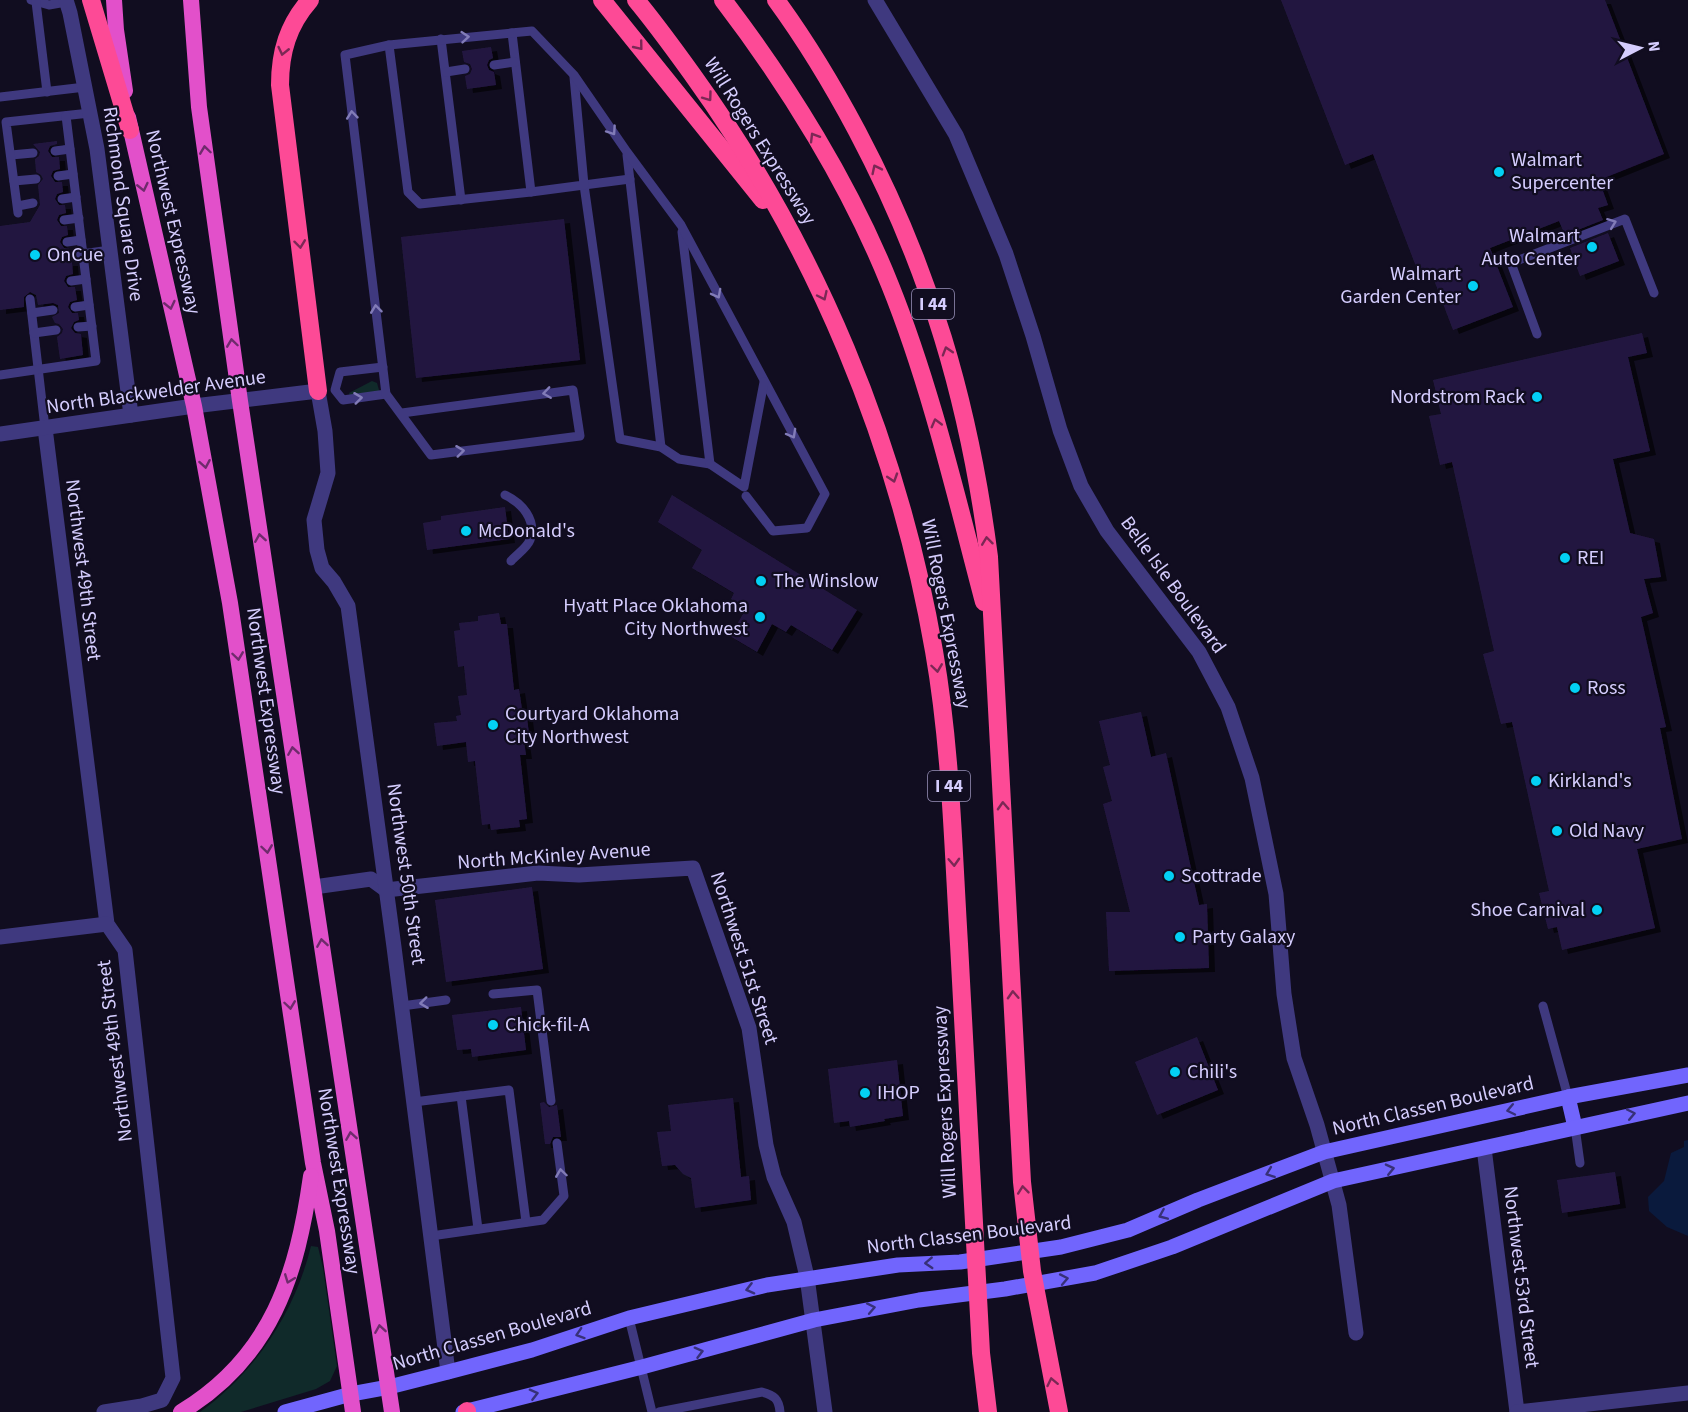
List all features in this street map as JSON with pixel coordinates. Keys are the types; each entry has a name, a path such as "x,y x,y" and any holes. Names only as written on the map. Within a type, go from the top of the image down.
{"highway":[{"path":"91,0 130,130"},
{"name":"Northwest Expressway","path":"114,0 130,130 194,406 230,603 313,1163 327,1231 353,1412"},
{"name":"Northwest Expressway","path":"191,0 199,107 240,401 392,1412"},
{"path":"310,0 287,35 280,65 280,85 327,390"},
{"path":"602,0 798,243"},
{"name":"Will Rogers Expressway","path":"636,0 719,112 798,243 839,330 879,434 911,543 934,651 942,707 951,810 981,1353 988,1412"},
{"path":"723,0 782,83 830,163 889,283 928,390 994,642"},
{"name":"Will Rogers Expressway","path":"776,0 813,55 877,169 907,236 929,292 961,400 974,460 989,557 1022,1182 1032,1271 1059,1412"},
{"path":"181,1412 222,1382 262,1334 279,1305 293,1268 304,1222 313,1163"}],"main road":[{"name":"North Classen Boulevard","path":"285,1412 532,1350 629,1318 767,1284 898,1265 960,1262 1061,1247 1128,1230 1198,1200 1324,1152 1568,1097 1688,1076"},
{"path":"1568,1097 1575,1127"},
{"path":"466,1412 814,1320 919,1300 1005,1289 1095,1273 1153,1254 1333,1181 1688,1103"}],"street":[{"name":"Belle Isle Boulevard","path":"875,0 945,114 1006,254 1060,430 1081,486 1107,531 1199,652 1228,707 1252,778 1276,894 1284,994 1294,1058 1339,1205 1356,1333"},
{"name":"Richmond Square Drive","path":"66,1 97,149 131,415"},
{"name":"North Blackwelder Avenue","path":"0,434 194,406 327,390"},
{"name":"Northwest 50th Street","path":"327,390 325,431 328,473 315,520 317,550 322,568 334,582 348,606 448,1372"},
{"name":"Northwest 49th Street","path":"45,428 107,924 125,950 173,1378 162,1400 142,1406 104,1412"},
{"name":"North McKinley Avenue","path":"314,887 371,879 386,890 538,873 579,875 693,868"},
{"name":"Northwest 51st Street","path":"693,868 749,1028 766,1145 774,1177 794,1222 807,1277 825,1412"},
{"path":"0,937 107,924"},
{"name":"Northwest 53rd Street","path":"1484,1148 1517,1412"},
{"path":"1517,1412 1688,1393"}],"lane":[{"path":"47,92 33,1 50,5 66,1"},
{"path":"591,434 431,455 386,394 345,55 389,45 532,31 574,75 681,225 825,494 807,528 773,531 746,496"},
{"path":"512,33 531,192"},
{"path":"441,39 461,200"},
{"path":"389,45 408,192 420,204 630,179"},
{"path":"494,65 515,62"},
{"path":"446,72 465,69"},
{"path":"574,75 584,185 620,439 661,447 679,459 710,464 744,487 764,382"},
{"path":"0,98 85,87"},
{"path":"33,203 18,210 6,122 90,113"},
{"path":"0,375 96,361 66,116"},
{"path":"55,150 70,149"},
{"path":"627,152 661,447"},
{"path":"11,155 33,153"},
{"path":"58,176 73,174"},
{"path":"14,181 36,179"},
{"path":"62,199 76,197"},
{"path":"64,220 79,218"},
{"path":"1537,334 1511,263 1625,219 1654,293"},
{"path":"681,225 710,464"},
{"path":"67,242 81,240"},
{"path":"68,256 110,250"},
{"path":"71,281 86,279"},
{"path":"30,299 45,428"},
{"path":"75,307 89,305"},
{"path":"32,313 53,310"},
{"path":"78,327 92,326"},
{"path":"34,333 56,330"},
{"path":"383,367 340,372 327,390 343,400 386,394"},
{"path":"402,413 573,390 580,436"},
{"path":"505,495 516,501 529,517 532,527 529,542 511,561"},
{"path":"493,994 537,990 551,1101"},
{"path":"402,1006 446,1000"},
{"path":"1543,1006 1568,1097"},
{"path":"414,1102 509,1090 526,1222"},
{"path":"460,1096 478,1229"},
{"path":"1575,1127 1581,1163"},
{"path":"431,1236 543,1220 564,1196 557,1143"},
{"path":"629,1318 652,1412"},
{"path":"659,1412 762,1392 772,1395 779,1402 780,1412"}],"green space":[{"path":"372,381 377,383 381,397 350,396 349,393"},
{"path":"311,1246 318,1247 323,1268 337,1366 330,1381 316,1389 241,1412 200,1412 238,1379 270,1339 295,1294"}],"water":[{"path":"1688,1140 1688,1236 1667,1227 1649,1211 1648,1197 1664,1181 1671,1153 1684,1147 1684,1141"}],"building":[{"name":"Walmart Supercenter","path":"1281,0 1605,0 1664,154 1599,180 1608,205 1598,208 1603,220 1565,235 1559,221 1490,248 1513,307 1453,330 1431,272 1420,277 1373,154 1345,165"},
{"path":"491,47 493,58 487,65 489,70 494,72 496,85 467,89 465,76 470,74 472,69 470,64 464,62 462,51"},
{"name":"OnCue","path":"57,141 57,144 50,146 48,151 52,157 59,157 60,169 53,171 51,176 55,182 62,182 63,192 57,194 55,199 59,205 65,205 66,213 59,215 57,220 61,226 67,226 68,235 62,237 60,242 64,248 70,249 63,251 61,256 65,262 72,262 73,274 66,276 64,281 68,287 75,287 77,300 70,302 68,307 72,313 78,313 79,320 74,322 71,328 75,333 81,334 83,355 60,359 57,337 63,329 55,323 52,317 59,313 58,305 53,303 38,305 36,295 30,292 24,297 24,307 0,310 0,226 30,222 40,205 38,185 43,179 36,172 35,159 40,152 33,144"},
{"path":"564,219 580,360 416,378 401,237"},
{"path":"1608,233 1619,261 1580,276 1570,248"},
{"path":"1642,333 1647,353 1628,357 1650,451 1613,459 1630,533 1654,539 1661,577 1644,579 1653,613 1641,617 1666,727 1660,728 1682,839 1637,849 1655,928 1562,950 1557,927 1548,929 1539,893 1549,891 1512,722 1501,724 1483,654 1494,651 1452,462 1440,465 1429,416 1441,414 1433,380"},
{"name":"The Winslow","path":"672,495 857,610 832,650 791,625 786,632 772,624 757,652 730,636 746,609 731,599 734,593 692,568 702,550 658,522"},
{"name":"McDonald's","path":"505,507 509,539 427,550 423,523 441,520 441,516"},
{"name":"Courtyard Oklahoma City Northwest","path":"499,613 501,624 507,624 514,690 519,689 522,709 526,709 529,734 523,734 526,755 520,755 527,819 519,820 520,827 491,830 490,824 482,825 475,761 468,762 466,742 437,746 434,723 457,721 456,716 461,715 458,696 467,695 464,666 458,667 454,631 460,630 459,623 478,621 478,616"},
{"path":"1141,712 1151,757 1166,753 1199,905 1207,904 1209,968 1109,971 1106,912 1130,912 1103,804 1112,801 1103,767 1110,765 1099,721"},
{"path":"532,887 543,969 446,982 435,900"},
{"path":"521,1007 526,1050 472,1057 471,1049 457,1050 452,1015"},
{"name":"Chili's","path":"1197,1037 1218,1090 1157,1115 1135,1062"},
{"name":"IHOP","path":"897,1060 903,1116 850,1127 849,1121 834,1123 828,1069"},
{"path":"733,1098 741,1177 749,1176 751,1200 695,1208 691,1178 683,1174 675,1165 662,1166 657,1132 671,1131 668,1105"},
{"path":"544,1102 549,1107 557,1105 561,1137 553,1137 550,1144 545,1144 540,1103"},
{"path":"1615,1172 1620,1204 1562,1213 1557,1180"}],"place":[{"name":"Walmart Supercenter","path":"1499,172"},
{"name":"Walmart Auto Center","path":"1592,247"},
{"name":"OnCue","path":"35,255"},
{"name":"Walmart Garden Center","path":"1473,286"},
{"name":"Nordstrom Rack","path":"1537,397"},
{"name":"McDonald's","path":"466,531"},
{"name":"REI","path":"1565,558"},
{"name":"The Winslow","path":"761,581"},
{"name":"Hyatt Place Oklahoma City Northwest","path":"760,617"},
{"name":"Ross","path":"1575,688"},
{"name":"Courtyard Oklahoma City Northwest","path":"493,725"},
{"name":"Kirkland's","path":"1536,781"},
{"name":"Old Navy","path":"1557,831"},
{"name":"Scottrade","path":"1169,876"},
{"name":"Shoe Carnival","path":"1597,910"},
{"name":"Party Galaxy","path":"1180,937"},
{"name":"Chick-fil-A","path":"493,1025"},
{"name":"Chili's","path":"1175,1072"},
{"name":"IHOP","path":"865,1093"}]}
